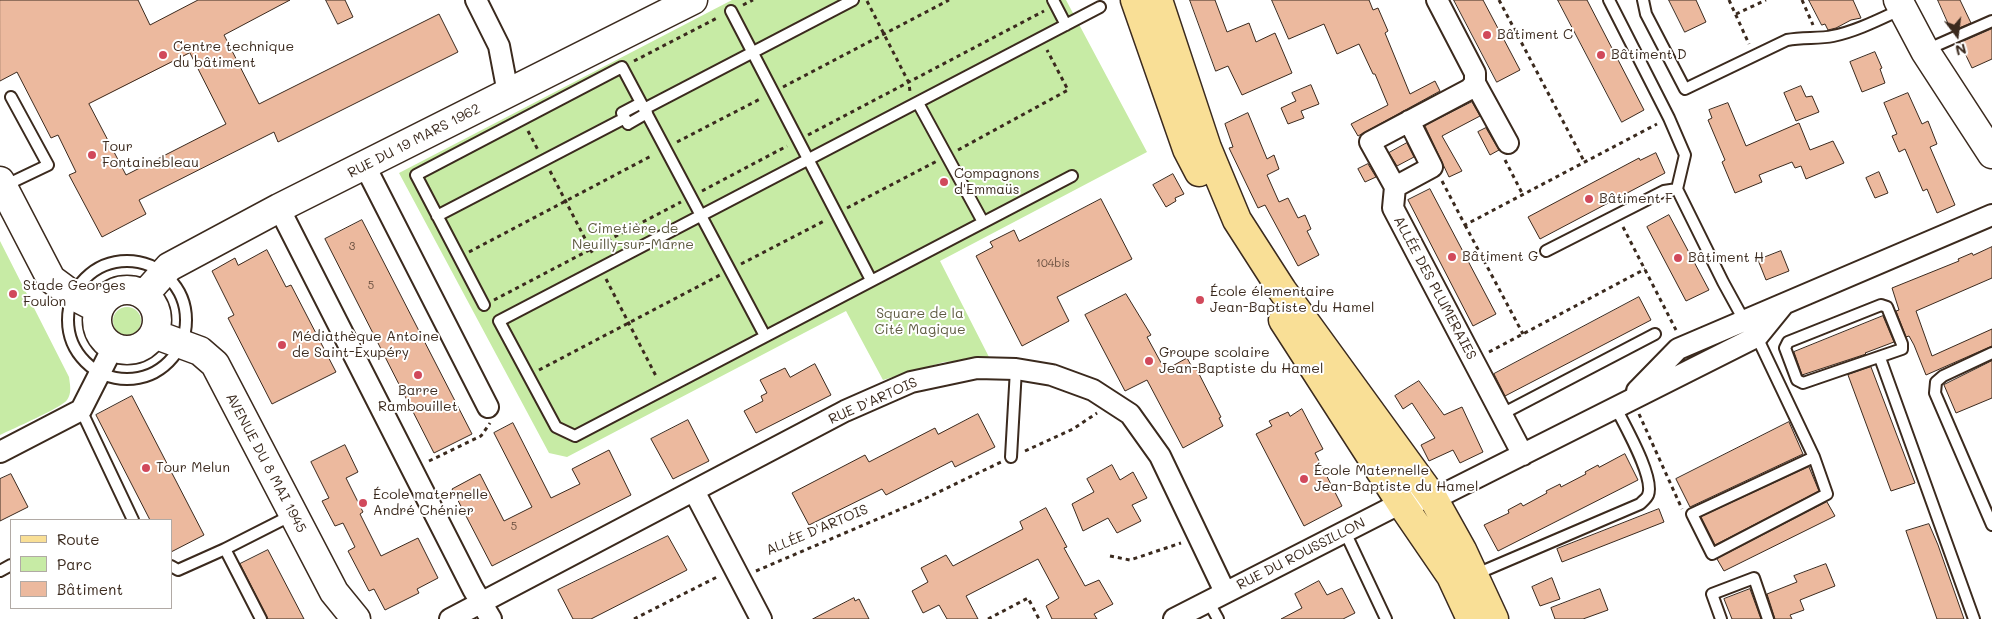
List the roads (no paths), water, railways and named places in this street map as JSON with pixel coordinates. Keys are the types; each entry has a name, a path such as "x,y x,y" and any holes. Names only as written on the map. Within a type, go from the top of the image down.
{"main road":[{"path":"1135,0 1187,149 1239,251 1450,576 1471,619"},
{"path":"1158,0 1207,148 1237,220 1282,290 1433,498 1474,575 1494,619"}],"street":[{"path":"476,0 499,46 508,93"},
{"name":"RUE DU 19 MARS 1962","path":"144,295 169,267 279,208 693,0"},
{"path":"1437,0 1475,73 1475,83 1508,143"},
{"path":"1900,4 1925,51 1992,154"},
{"name":"ALLÉE DES PLUMERAIES","path":"1475,83 1470,88 1370,142 1395,187 1393,208 1523,454"},
{"path":"1395,187 1432,168 1409,121"},
{"path":"365,166 488,408"},
{"path":"1,184 52,279 74,296 99,309"},
{"path":"279,208 486,611"},
{"path":"1624,405 1678,349 1992,215"},
{"path":"127,290 144,295 155,308 157,326 154,334 148,342 131,350 113,347 106,342 97,326 99,309 103,301 118,291 127,290"},
{"path":"1758,336 1784,304"},
{"name":"AVENUE DU 8 MAI 1945","path":"154,334 200,351 214,364 334,592 356,619"},
{"name":"RUE DU ROUSSILLON","path":"1174,619 1401,503 1433,498 1624,405 1758,336"},
{"path":"0,452 81,410 113,347"},
{"name":"RUE D'ARTOIS","path":"450,619 486,611 694,491 845,411 911,382 977,368 1016,369 1052,375 1093,390 1130,414 1160,456 1199,538 1217,596"},
{"path":"694,491 761,619"}],"lane":[{"path":"437,216 625,118 622,113 644,108 853,0"},
{"path":"1609,0 1669,118 1685,155 1677,189 1744,321 1758,336 1814,456 1827,494 1712,554 1692,514 1814,456"},
{"path":"1643,0 1646,14 1685,89 1787,40 1802,37 1832,36 1864,26 1900,4"},
{"path":"1054,3 1066,25"},
{"path":"1072,176 575,436 556,427 499,321 1100,7"},
{"path":"731,11 871,280"},
{"path":"1925,51 1992,21"},
{"path":"484,305 416,175 622,68 765,336"},
{"path":"1,184 48,165 11,97"},
{"path":"918,103 983,222"},
{"path":"1546,251 1664,191 1677,189"},
{"path":"122,261 151,266 163,273 175,284 184,306 186,329 182,344 169,362 151,375 137,379 122,379 101,373 84,361 75,349 70,335 68,320 70,306 83,280 94,271 108,264 122,261"},
{"path":"1881,306 1887,307 1902,344 1902,349 1880,358 1804,383 1797,380 1785,348 1788,342 1881,306"},
{"path":"1502,414 1655,334"},
{"path":"1992,353 1943,376 1936,382 1934,393 1992,525"},
{"path":"1880,358 1974,619"},
{"path":"1011,457 1016,369"},
{"path":"1474,575 1640,504 1648,496 1647,472 1624,405"},
{"path":"81,410 133,519"},
{"path":"172,567 178,570 225,549 292,515"},
{"path":"1345,532 1386,619"},
{"path":"225,549 260,619"},
{"path":"1721,619 1712,594 1754,578 1768,619"},
{"path":"1217,596 1218,619"}],"place":[{"name":"Bâtiment C","path":"1487,35"},
{"name":"Centre technique du bâtiment","path":"163,55"},
{"name":"Bâtiment D","path":"1601,55"},
{"name":"Tour Fontainebleau","path":"92,155"},
{"name":"Compagnons d'Emmaüs","path":"944,182"},
{"name":"Bâtiment F","path":"1589,199"},
{"name":"Bâtiment G","path":"1452,257"},
{"name":"Bâtiment H","path":"1678,258"},
{"name":"Stade Georges Foulon","path":"13,294"},
{"name":"École élementaire Jean-Baptiste du Hamel","path":"1200,300"},
{"name":"Médiathèque Antoine de Saint-Exupéry","path":"282,345"},
{"name":"Groupe scolaire Jean-Baptiste du Hamel","path":"1149,361"},
{"name":"Barre Rambouillet","path":"418,375"},
{"name":"Tour Melun","path":"146,468"},
{"name":"École Maternelle Jean-Baptiste du Hamel","path":"1304,479"},
{"name":"École maternelle André Chénier","path":"363,503"}],"park label":[{"name":"Cimetière de Neuilly-sur-Marne","path":"633,237"},
{"name":"Square de la Cité Magique","path":"920,322"}]}
